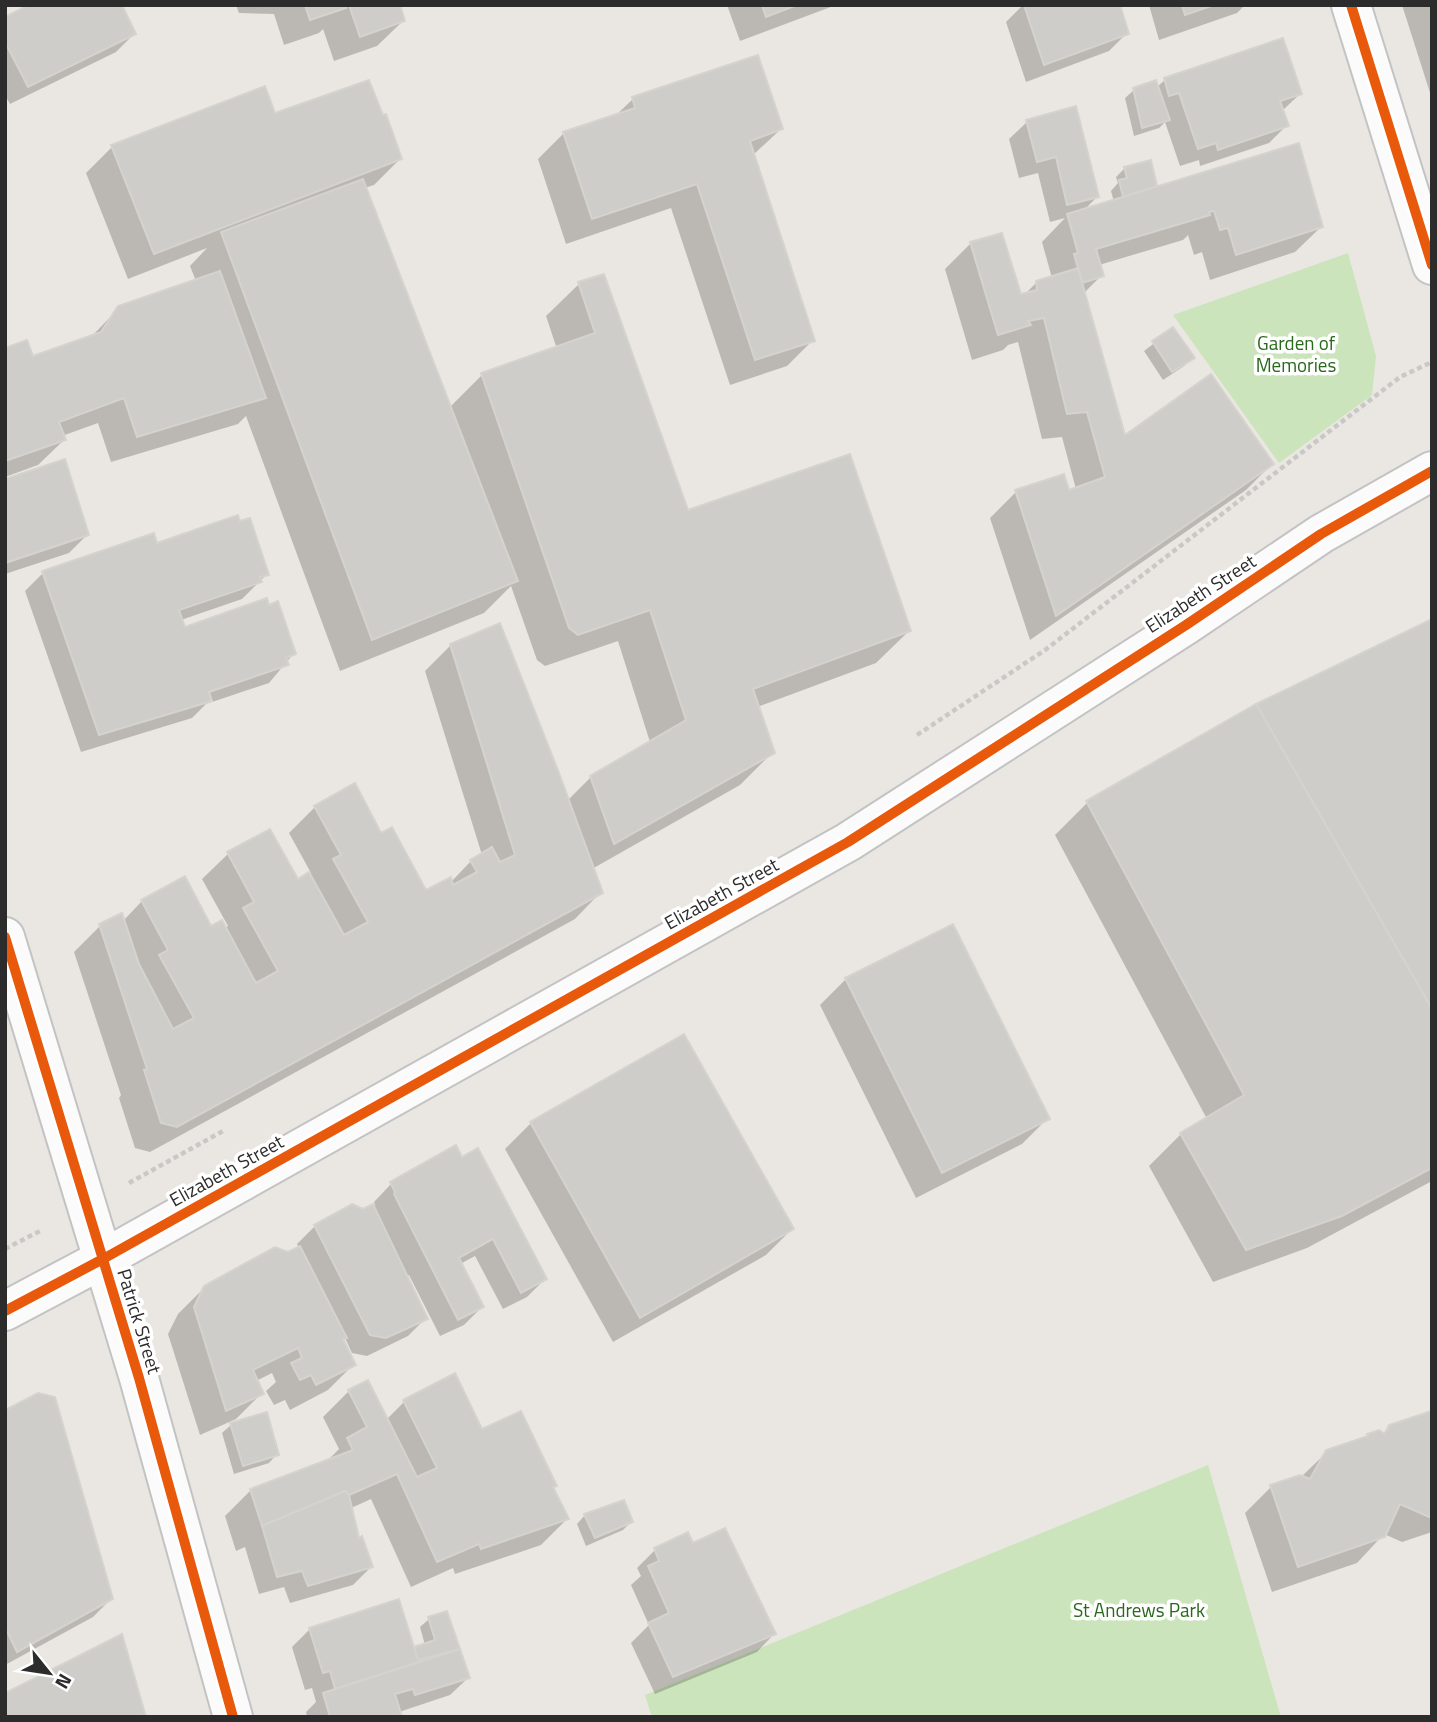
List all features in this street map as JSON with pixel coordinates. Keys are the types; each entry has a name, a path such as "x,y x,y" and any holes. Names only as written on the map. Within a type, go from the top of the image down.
{"street":[{"path":"1351,5 1432,265"},
{"name":"Elizabeth Street","path":"5,1311 103,1259 848,842 1186,625 1321,534 1432,471"},
{"name":"Patrick Street","path":"5,937 139,1378 233,1717"}],"path":[{"path":"908,741 1045,650 1400,377 1432,362"},
{"path":"87,1206 233,1126"}],"green space":[{"name":"Garden of Memories","path":"1348,253 1376,356 1372,395 1279,463 1173,315"},
{"name":"St Andrews Park","path":"1208,1465 1281,1717 652,1717 645,1695"}],"building":[{"path":"28,5 122,5 136,34 28,87 5,42 5,17"},
{"path":"305,5 346,5 346,8 310,20"},
{"path":"349,5 400,5 405,21 360,37"},
{"path":"762,5 797,5 766,17"},
{"path":"1024,5 1120,5 1129,34 1044,65"},
{"path":"1182,5 1214,5 1185,15"},
{"path":"1283,38 1302,94 1280,101 1289,126 1218,150 1216,143 1198,149 1179,93 1169,96 1164,78"},
{"path":"758,55 783,129 750,141 815,341 755,360 697,184 592,219 563,132 635,108 632,97"},
{"path":"369,80 383,115 386,114 402,159 154,254 111,145 265,86 275,113"},
{"path":"1156,80 1170,120 1142,128 1133,88"},
{"path":"1076,106 1099,197 1067,205 1056,157 1037,162 1026,120"},
{"path":"1299,143 1323,227 1236,255 1228,228 1220,230 1214,211 1209,212 1210,215 1096,249 1104,276 1082,283 1074,254 1078,253 1067,214"},
{"path":"1151,160 1157,186 1123,197 1119,180 1127,178 1124,167"},
{"path":"363,179 518,581 372,640 221,232"},
{"path":"1002,233 1021,294 1037,290 1036,281 1078,268 1125,435 1211,374 1274,464 1056,616 1015,490 1064,474 1069,490 1105,477 1087,412 1067,414 1044,318 1028,321 1031,325 998,335 970,242"},
{"path":"220,271 266,398 137,437 124,398 59,422 66,440 5,461 5,348 27,340 33,356 101,332 118,306"},
{"path":"604,274 688,510 850,454 911,631 753,689 775,753 614,844 590,776 686,720 650,610 578,635 569,628 481,373 595,333 578,282"},
{"path":"1173,327 1195,358 1172,372 1152,341"},
{"path":"65,459 89,535 5,563 5,479"},
{"path":"238,515 240,521 250,518 269,575 260,577 262,582 179,610 185,627 267,598 269,605 278,601 296,654 286,658 289,665 209,692 212,701 99,735 42,571 154,533 157,543"},
{"path":"1432,619 1432,1009 1256,704"},
{"path":"500,623 603,893 177,1127 161,1123 144,1070 147,1069 99,924 122,913 139,964 173,1029 194,1018 159,955 168,950 141,900 185,876 211,926 222,920 256,983 278,971 243,908 254,902 227,852 270,829 298,879 309,872 344,935 368,922 333,859 341,855 314,806 355,783 381,833 392,827 426,890 451,877 453,885 477,872 470,860 492,847 500,862 515,855 450,644"},
{"path":"1256,704 1432,1009 1432,1168 1342,1216 1246,1250 1180,1133 1244,1095 1086,801"},
{"path":"953,924 1050,1119 942,1173 845,978"},
{"path":"684,1034 794,1229 640,1318 530,1122"},
{"path":"456,1145 462,1157 478,1148 547,1279 521,1293 493,1239 459,1258 484,1307 458,1320 390,1182"},
{"path":"352,1204 363,1209 373,1204 428,1319 386,1338 370,1335 314,1225"},
{"path":"300,1246 347,1338 343,1339 356,1365 316,1385 311,1375 300,1380 291,1363 302,1358 298,1348 253,1370 264,1394 226,1411 194,1307 204,1286 275,1247 288,1252"},
{"path":"455,1373 482,1429 521,1411 557,1486 553,1487 569,1519 481,1549 479,1544 437,1562 397,1474 347,1496 345,1491 262,1526 250,1489 353,1450 347,1438 367,1427 348,1390 368,1380 417,1477 437,1468 403,1400"},
{"path":"38,1393 55,1397 113,1599 17,1652 5,1627 5,1410"},
{"path":"1432,1411 1432,1516 1400,1504 1385,1537 1298,1567 1270,1485 1300,1475 1310,1479 1326,1450 1379,1430 1385,1434 1389,1425"},
{"path":"267,1412 279,1455 243,1466 230,1423"},
{"path":"345,1491 349,1495 359,1538 362,1536 373,1567 308,1586 302,1571 277,1577 262,1526"},
{"path":"624,1500 633,1522 595,1538 584,1514"},
{"path":"725,1528 776,1634 673,1677 648,1623 669,1613 648,1566 659,1561 654,1548 688,1532 693,1543"},
{"path":"399,1599 418,1660 422,1661 335,1689 330,1671 323,1673 309,1628"},
{"path":"447,1611 460,1649 418,1660 414,1647 435,1640 428,1617"},
{"path":"122,1634 146,1717 5,1717 5,1693"},
{"path":"460,1649 470,1678 415,1695 413,1689 395,1694 402,1717 330,1717 323,1693"}],"cycle path":[{"path":"1351,5 1432,265"},
{"path":"5,1311 103,1259 848,842 1186,625 1321,534 1432,471"},
{"path":"5,937 139,1378 233,1717"}]}
